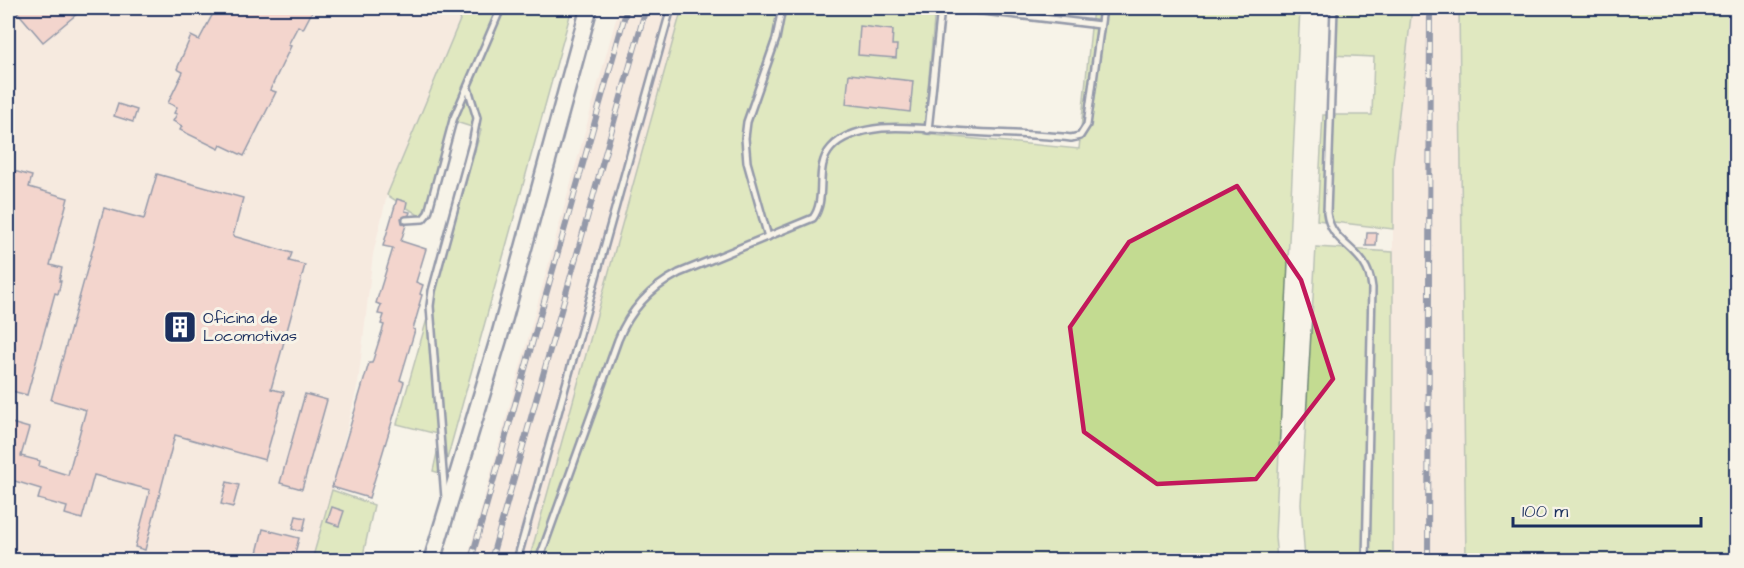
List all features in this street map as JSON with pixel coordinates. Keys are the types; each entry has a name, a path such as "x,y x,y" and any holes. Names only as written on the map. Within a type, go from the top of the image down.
{"street":[{"path":"432,561 500,334 590,8"}],"lane":[{"path":"406,220 423,219 428,213 453,120 501,8"},
{"path":"517,561 671,8"},
{"path":"768,237 747,162 745,138 750,115 776,39 782,8"},
{"path":"928,130 941,8"},
{"path":"958,8 1100,25"},
{"path":"539,561 618,340 631,314 644,298 666,280 813,218 817,210 822,164 829,151 840,140 880,128 1071,138 1080,136 1087,125 1103,8"},
{"path":"1334,8 1328,218 1335,233 1364,262 1370,275 1372,288 1366,561"},
{"path":"446,511 430,306 477,118 468,88"}],"highlighted area":[{"path":"1237,186 1301,280 1333,379 1256,479 1157,484 1084,432 1070,327 1129,242"}],"shaded area":[{"path":"8,8 465,8 387,195 373,254 358,383 312,560 8,560"},
{"path":"619,8 682,8 529,560 467,560"},
{"path":"1412,8 1459,8 1466,560 1393,560 1393,162"}],"green space":[{"path":"465,8 572,8 443,474 433,471 441,435 397,424 481,130 456,122 423,218 387,195"},
{"path":"682,8 935,8 924,134 1079,149 1093,8 1300,8 1275,537 1277,560 529,560"},
{"path":"1331,8 1412,8 1393,162 1393,229 1317,220 1323,115 1372,115 1374,57 1329,55"},
{"path":"1459,8 1736,8 1736,560 1466,560"},
{"path":"1316,247 1393,252 1393,560 1305,560 1301,504"},
{"path":"332,490 374,505 362,560 312,560"}],"building":[{"path":"14,8 84,8 43,42"},
{"path":"216,8 314,8 303,29 298,26 288,45 291,46 270,90 276,92 244,156 221,145 219,149 180,130 182,126 173,121 177,114 174,113 177,107 168,103 183,72 177,69 191,36 199,40"},
{"path":"860,26 893,30 892,45 897,45 896,58 858,55"},
{"path":"849,74 913,81 910,112 846,104"},
{"path":"118,104 137,110 133,122 114,116"},
{"path":"10,170 32,176 29,187 68,198 50,265 62,268 59,281 61,281 58,294 55,293 27,395 8,390 8,177"},
{"name":"Oficina de Locomotivas","path":"157,174 243,198 233,236 292,253 289,261 305,265 271,389 284,392 265,460 175,435 145,550 135,547 150,490 94,475 82,519 65,514 67,507 38,499 41,489 8,479 8,422 29,428 21,456 40,461 39,466 68,475 86,410 51,400 104,208 144,219"},
{"path":"397,199 407,202 405,211 410,212 409,215 401,218 402,223 406,225 401,241 426,249 416,282 423,285 413,329 415,330 400,380 404,382 369,498 332,487 369,363 372,363 384,325 381,324 384,315 378,314 381,305 376,303 393,248 383,246"},
{"path":"1367,233 1377,233 1376,246 1366,246"},
{"path":"305,394 327,400 302,489 280,483"},
{"path":"227,482 239,485 233,507 221,504"},
{"path":"332,507 344,511 339,526 327,522"},
{"path":"296,516 306,518 303,531 293,528"},
{"path":"263,529 299,538 293,561 255,561"}],"railway":[{"path":"471,560 627,8"},
{"path":"491,560 646,8"},
{"path":"1428,560 1430,8"}],"place":[{"name":"Oficina de Locomotivas","path":"180,327"}]}
